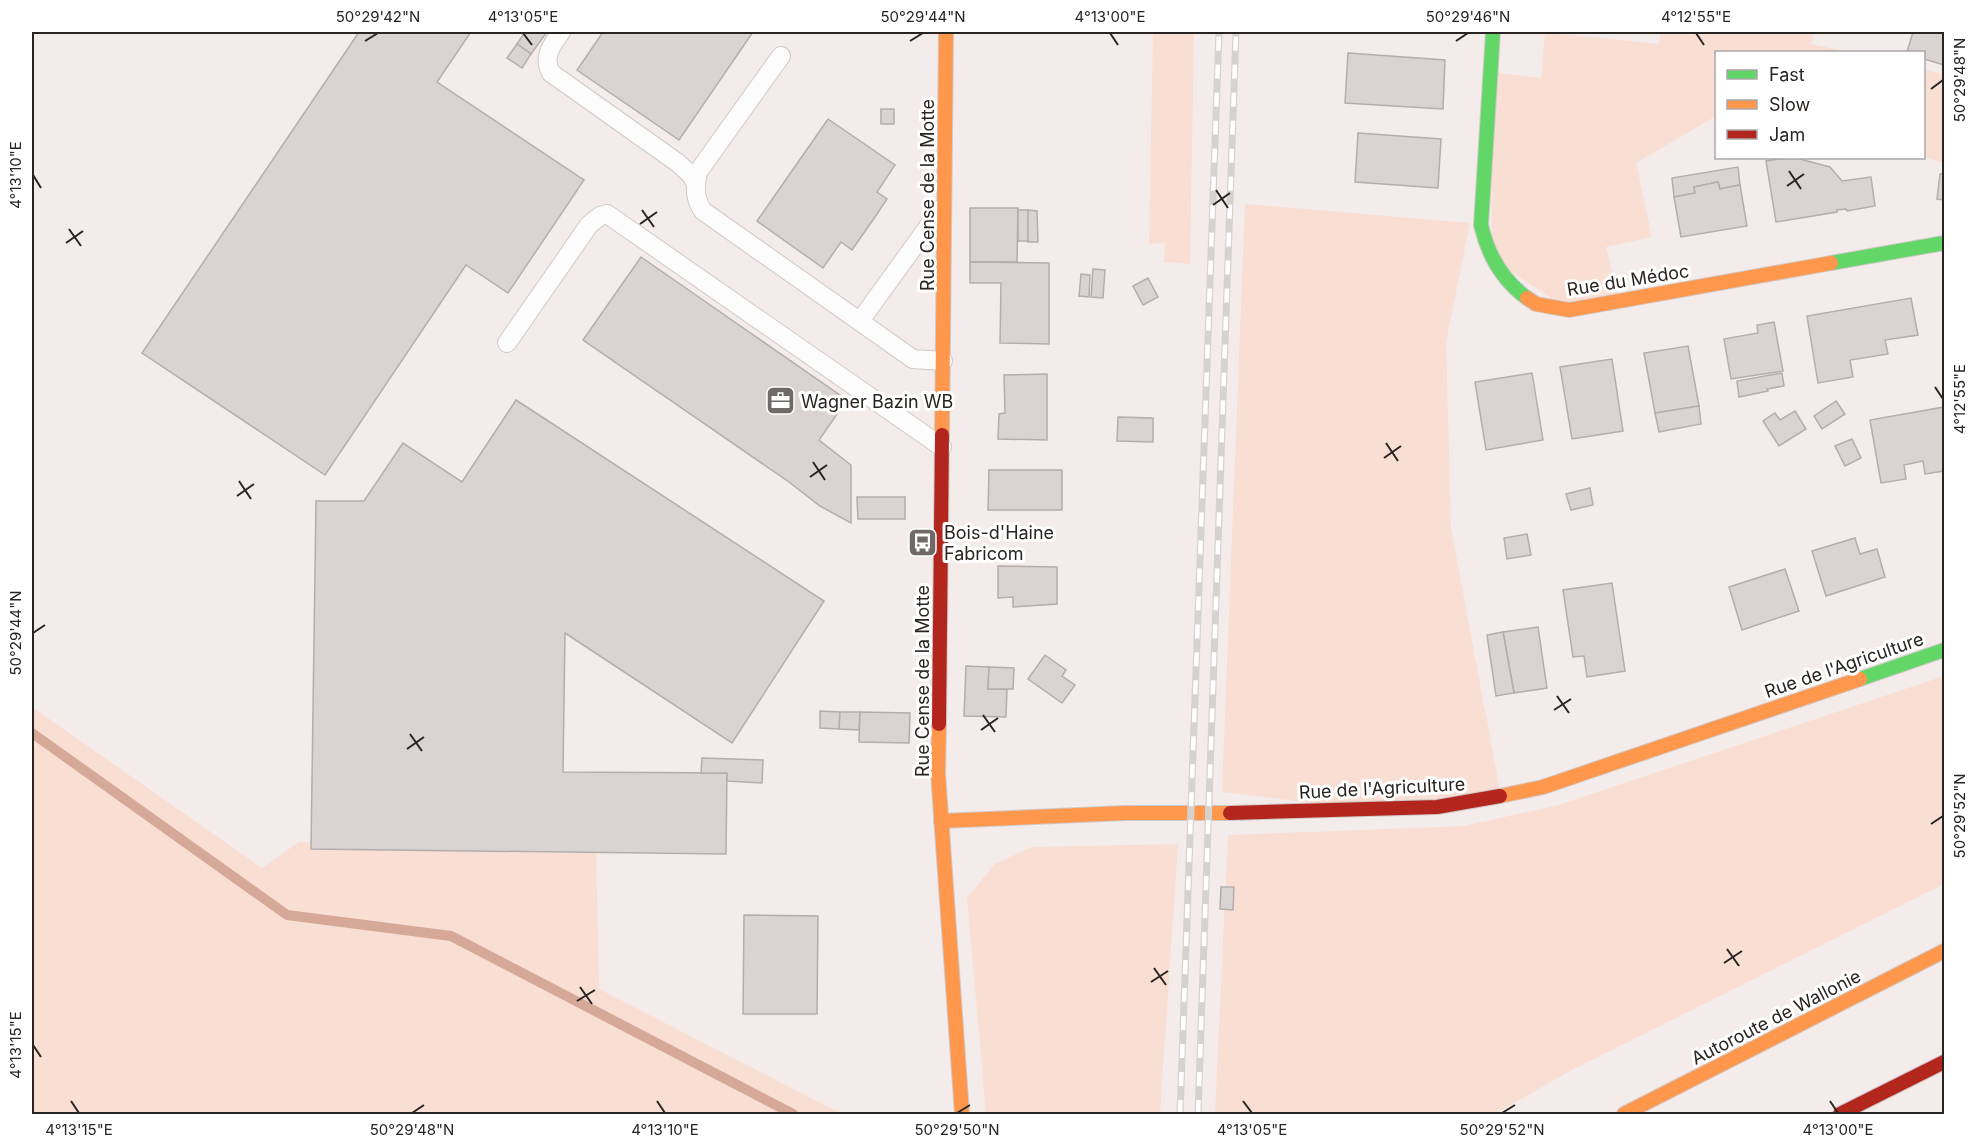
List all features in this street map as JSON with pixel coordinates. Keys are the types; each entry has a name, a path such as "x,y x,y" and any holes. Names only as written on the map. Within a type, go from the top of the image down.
{"main road":[{"name":"Rue Cense de la Motte","path":"946,32 939,761 962,1114"},
{"name":"Rue du Médoc","path":"1494,32 1481,225 1492,259 1515,289 1536,304 1569,310 1944,243"},
{"name":"Rue de l'Agriculture","path":"942,821 1125,813 1192,814 1437,807 1472,802 1542,787 1944,650"},
{"name":"Autoroute de Wallonie","path":"1624,1114 1944,951"},
{"path":"1840,1114 1944,1062"}],"lane":[{"path":"561,32 548,53 546,65 551,73 678,163 691,175 696,184"},
{"path":"781,56 698,172 696,200 703,210 913,359 943,361"},
{"path":"860,321 945,203"},
{"path":"507,343 589,225 600,216 608,214 942,447"}],"shaded area":[{"path":"1153,32 1194,32 1190,264 1164,262 1165,243 1149,244"},
{"path":"1545,32 1659,44 1661,32 1814,32 1811,44 1843,51 1715,51 1715,117 1636,163 1652,237 1606,247 1619,301 1569,310 1492,259 1491,72 1541,78"},
{"path":"1925,70 1944,74 1944,163 1925,157"},
{"path":"1245,204 1470,223 1446,342 1451,528 1501,796 1356,808 1222,792"},
{"path":"1944,676 1944,884 1570,1071 1495,1114 1215,1114 1228,835 1464,826 1559,805"},
{"path":"32,707 262,868 299,842 596,847 599,989 842,1114 32,1114"},
{"path":"1178,844 1160,1114 986,1114 967,898 995,864 1032,847"}],"building":[{"path":"359,32 471,32 437,82 584,180 508,293 466,265 325,475 142,353"},
{"path":"525,32 547,32 531,54 517,44"},
{"path":"603,32 753,32 679,140 577,70"},
{"path":"1913,32 1944,32 1944,65 1925,59 1925,51 1907,51"},
{"path":"517,44 531,54 522,68 507,58"},
{"path":"1348,53 1445,60 1443,109 1345,103"},
{"path":"881,109 894,109 894,124 881,124"},
{"path":"828,119 895,165 877,192 887,199 852,250 841,242 823,268 757,221"},
{"path":"1358,133 1441,139 1438,188 1355,182"},
{"path":"1800,159 1830,167 1842,181 1871,177 1875,206 1847,211 1846,209 1837,210 1837,212 1776,222 1766,161"},
{"path":"1738,167 1740,185 1720,189 1718,182 1694,187 1695,193 1674,197 1672,178"},
{"path":"1940,174 1944,174 1944,200 1937,199"},
{"path":"1718,182 1720,189 1740,185 1747,226 1681,237 1674,197 1695,193 1694,187"},
{"path":"970,208 1018,208 1017,262 970,262"},
{"path":"1018,210 1028,210 1028,241 1018,241"},
{"path":"1028,210 1037,211 1038,242 1028,242"},
{"path":"641,257 847,400 819,440 851,465 851,523 820,506 789,482 583,340"},
{"path":"970,262 1049,263 1049,344 1000,343 1001,283 970,283"},
{"path":"1093,269 1105,270 1103,298 1091,297"},
{"path":"1081,274 1090,275 1089,297 1079,296"},
{"path":"1148,278 1158,297 1143,305 1133,286"},
{"path":"1911,298 1918,335 1885,340 1888,354 1850,360 1853,377 1818,383 1807,316"},
{"path":"1774,322 1783,371 1731,379 1724,339 1758,333 1757,325"},
{"path":"1688,346 1699,406 1655,413 1644,353"},
{"path":"1612,359 1623,431 1572,439 1560,367"},
{"path":"1532,373 1543,440 1486,450 1475,382"},
{"path":"1782,373 1784,386 1739,397 1737,381"},
{"path":"1047,374 1047,440 998,439 999,414 1005,413 1004,375"},
{"path":"516,400 824,601 732,743 565,633 563,772 727,773 726,854 311,849 316,501 364,501 403,443 462,482"},
{"path":"1836,401 1845,414 1822,429 1814,416"},
{"path":"1699,406 1701,424 1659,432 1655,413"},
{"path":"1944,407 1944,471 1925,474 1923,461 1904,465 1906,479 1881,483 1870,420"},
{"path":"1795,411 1806,429 1779,446 1763,421 1775,413 1780,420"},
{"path":"1118,417 1153,418 1153,442 1117,441"},
{"path":"1852,439 1861,458 1845,466 1835,446"},
{"path":"989,470 1062,470 1062,510 988,510"},
{"path":"1590,488 1593,505 1571,510 1566,494"},
{"path":"857,497 905,497 905,519 858,519"},
{"path":"1527,534 1531,555 1507,559 1504,538"},
{"path":"1855,538 1860,554 1877,549 1885,577 1826,596 1812,551"},
{"path":"998,566 1057,567 1057,604 1013,607 1013,597 998,598"},
{"path":"1785,569 1799,611 1742,630 1729,587"},
{"path":"1612,583 1625,671 1587,677 1584,656 1573,657 1563,590"},
{"path":"1538,627 1547,688 1514,693 1503,632"},
{"path":"1503,632 1514,693 1496,696 1487,635"},
{"path":"1045,655 1066,670 1062,676 1075,685 1062,703 1028,679"},
{"path":"966,666 989,667 988,689 1007,689 1006,717 964,716"},
{"path":"989,667 1014,668 1013,689 988,689"},
{"path":"820,711 840,712 839,729 820,728"},
{"path":"840,712 860,712 859,730 839,729"},
{"path":"860,712 910,713 909,743 859,742"},
{"path":"702,758 763,760 762,783 727,781 727,773 701,773"},
{"path":"1221,887 1234,887 1233,910 1220,909"},
{"path":"744,915 818,916 817,1014 743,1014"}],"waterway":[{"path":"32,733 287,915 451,936 793,1114"}],"railway":[{"path":"1180,1114 1219,32"},
{"path":"1198,1114 1236,32"}],"traffic: fast":[{"path":"1493,32 1481,225 1497,266 1510,283 1527,298"},
{"path":"1831,263 1944,243"},
{"path":"1860,679 1944,650"}],"traffic: slow":[{"path":"942,435 946,32"},
{"path":"1527,298 1536,304 1569,310 1831,263"},
{"path":"1500,796 1543,787 1860,679"},
{"path":"939,724 938,773 962,1114"},
{"path":"941,821 1125,813 1230,813"},
{"path":"1624,1114 1944,951"}],"traffic: jam":[{"path":"939,724 942,435"},
{"path":"1230,813 1437,807 1500,796"},
{"path":"1840,1114 1944,1062"}],"place":[{"name":"Wagner Bazin WB","path":"780,401"},
{"name":"Bois-d'Haine Fabricom","path":"923,542"}]}
